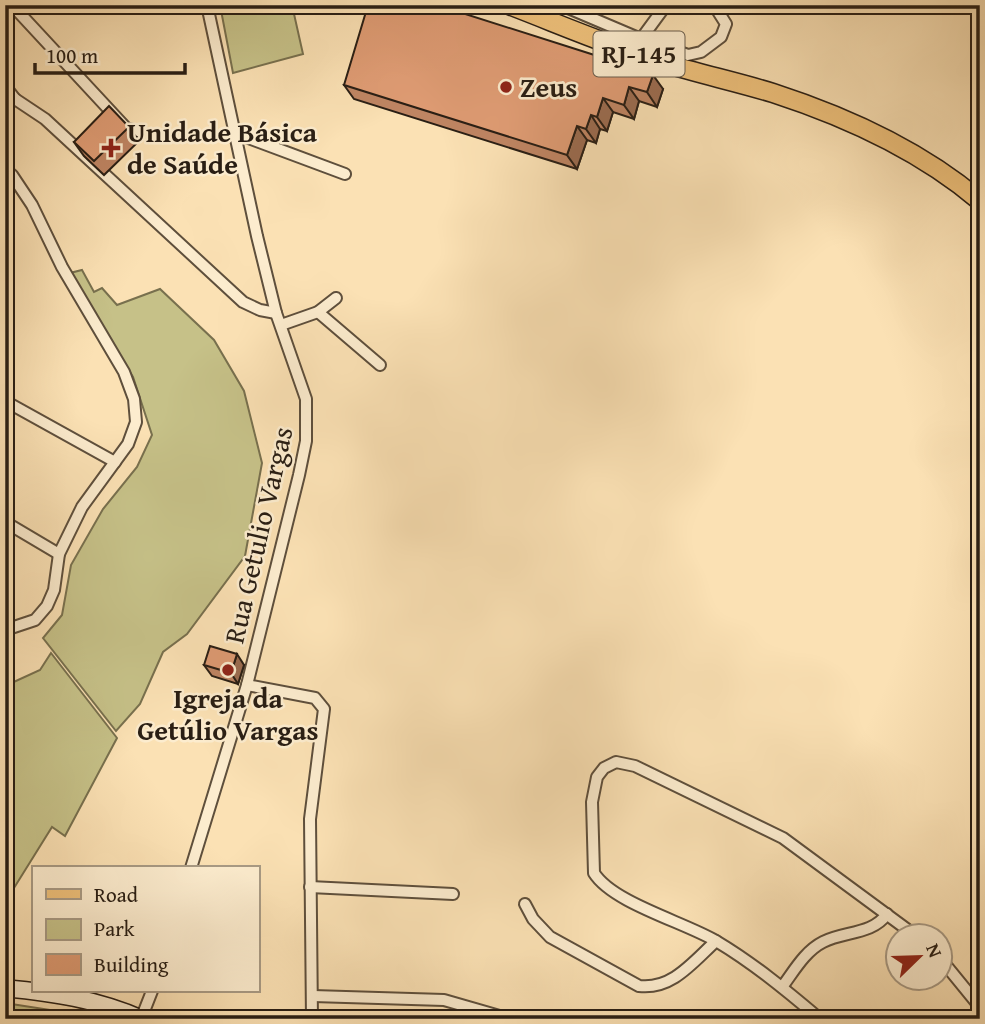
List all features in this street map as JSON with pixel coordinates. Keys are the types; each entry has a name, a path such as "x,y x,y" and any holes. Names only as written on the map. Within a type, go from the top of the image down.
{"main road":[{"name":"RJ-145","path":"509,5 662,63 772,93 827,113 883,137 936,167 980,201"}],"street":[{"path":"12,5 127,129 138,131"},
{"name":"Rua Getulio Vargas","path":"192,866 247,684 306,441 306,399 276,313 207,5"},
{"path":"561,5 641,39 688,55 694,55 721,37 726,28 725,20 714,5"},
{"path":"641,39 666,5"},
{"path":"5,86 10,99 45,119 243,302 260,310 276,313"},
{"path":"235,133 345,174"},
{"path":"5,169 32,205 62,267 124,372 134,399 136,422 128,444 82,507 59,554 54,590 47,606 35,620 5,630"},
{"path":"281,326 318,312 336,298"},
{"path":"318,312 380,365"},
{"path":"5,401 115,462"},
{"path":"5,522 59,554"},
{"path":"247,684 315,698 324,709 310,819 312,1019"},
{"path":"820,1019 782,987 716,941 610,890 599,880 594,873 592,802 597,776 604,768 616,762 635,766 783,838 898,922"},
{"path":"310,887 453,894"},
{"path":"525,904 533,919 550,937 639,986 652,987 672,980 716,941"},
{"path":"782,987 814,947 824,941 881,923 887,914"},
{"path":"954,975 980,1007"},
{"path":"5,988 32,991"},
{"path":"38,992 71,996 122,1010 141,1019 152,992"},
{"path":"313,996 444,1000 510,1019"}],"green space":[{"path":"220,5 292,5 303,54 233,73"},
{"path":"82,270 94,292 102,288 117,305 160,289 214,340 244,391 262,463 245,556 187,634 163,652 140,704 116,731 43,638 62,615 71,565 103,509 137,467 152,435 133,377 70,273"},
{"path":"51,653 117,738 65,836 52,827 14,888 5,879 5,686 40,670"},
{"path":"5,1003 108,1019 5,1019"}],"building":[{"name":"Zeus","path":"368,5 437,5 610,60 608,67 616,70 618,64 653,75 647,92 629,87 624,105 603,98 597,117 591,115 586,129 577,126 567,155 344,85"},
{"path":"109,106 129,127 94,161 74,142"},
{"path":"210,646 237,654 231,673 204,665"}],"place":[{"name":"Zeus","path":"506,87"},
{"name":"Unidade Básica de Saúde","path":"111,148"},
{"name":"Igreja da Getúlio Vargas","path":"228,670"}]}
